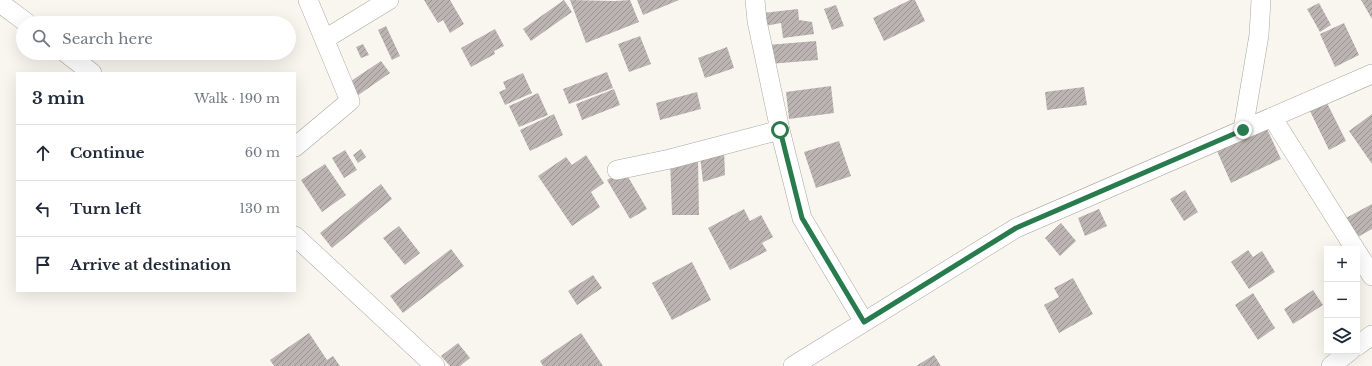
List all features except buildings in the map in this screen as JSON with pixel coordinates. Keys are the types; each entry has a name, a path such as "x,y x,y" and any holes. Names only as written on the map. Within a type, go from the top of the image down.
{"street":[{"path":"296,146 350,101 308,0"},
{"path":"325,39 388,0"},
{"path":"755,0 757,21 780,130 802,218 864,322"},
{"path":"1243,130 1259,35 1261,0"},
{"path":"0,3 18,16"},
{"path":"75,60 91,72"},
{"path":"793,366 1016,228 1372,74"},
{"path":"1272,117 1353,246"},
{"path":"617,170 670,159 780,130"},
{"path":"296,237 435,366"},
{"path":"1360,257 1372,276"},
{"path":"1360,344 1372,335"},
{"path":"1331,366 1346,354"}],"route":[{"path":"780,130 802,218 864,322 1016,228 1243,130"}]}
